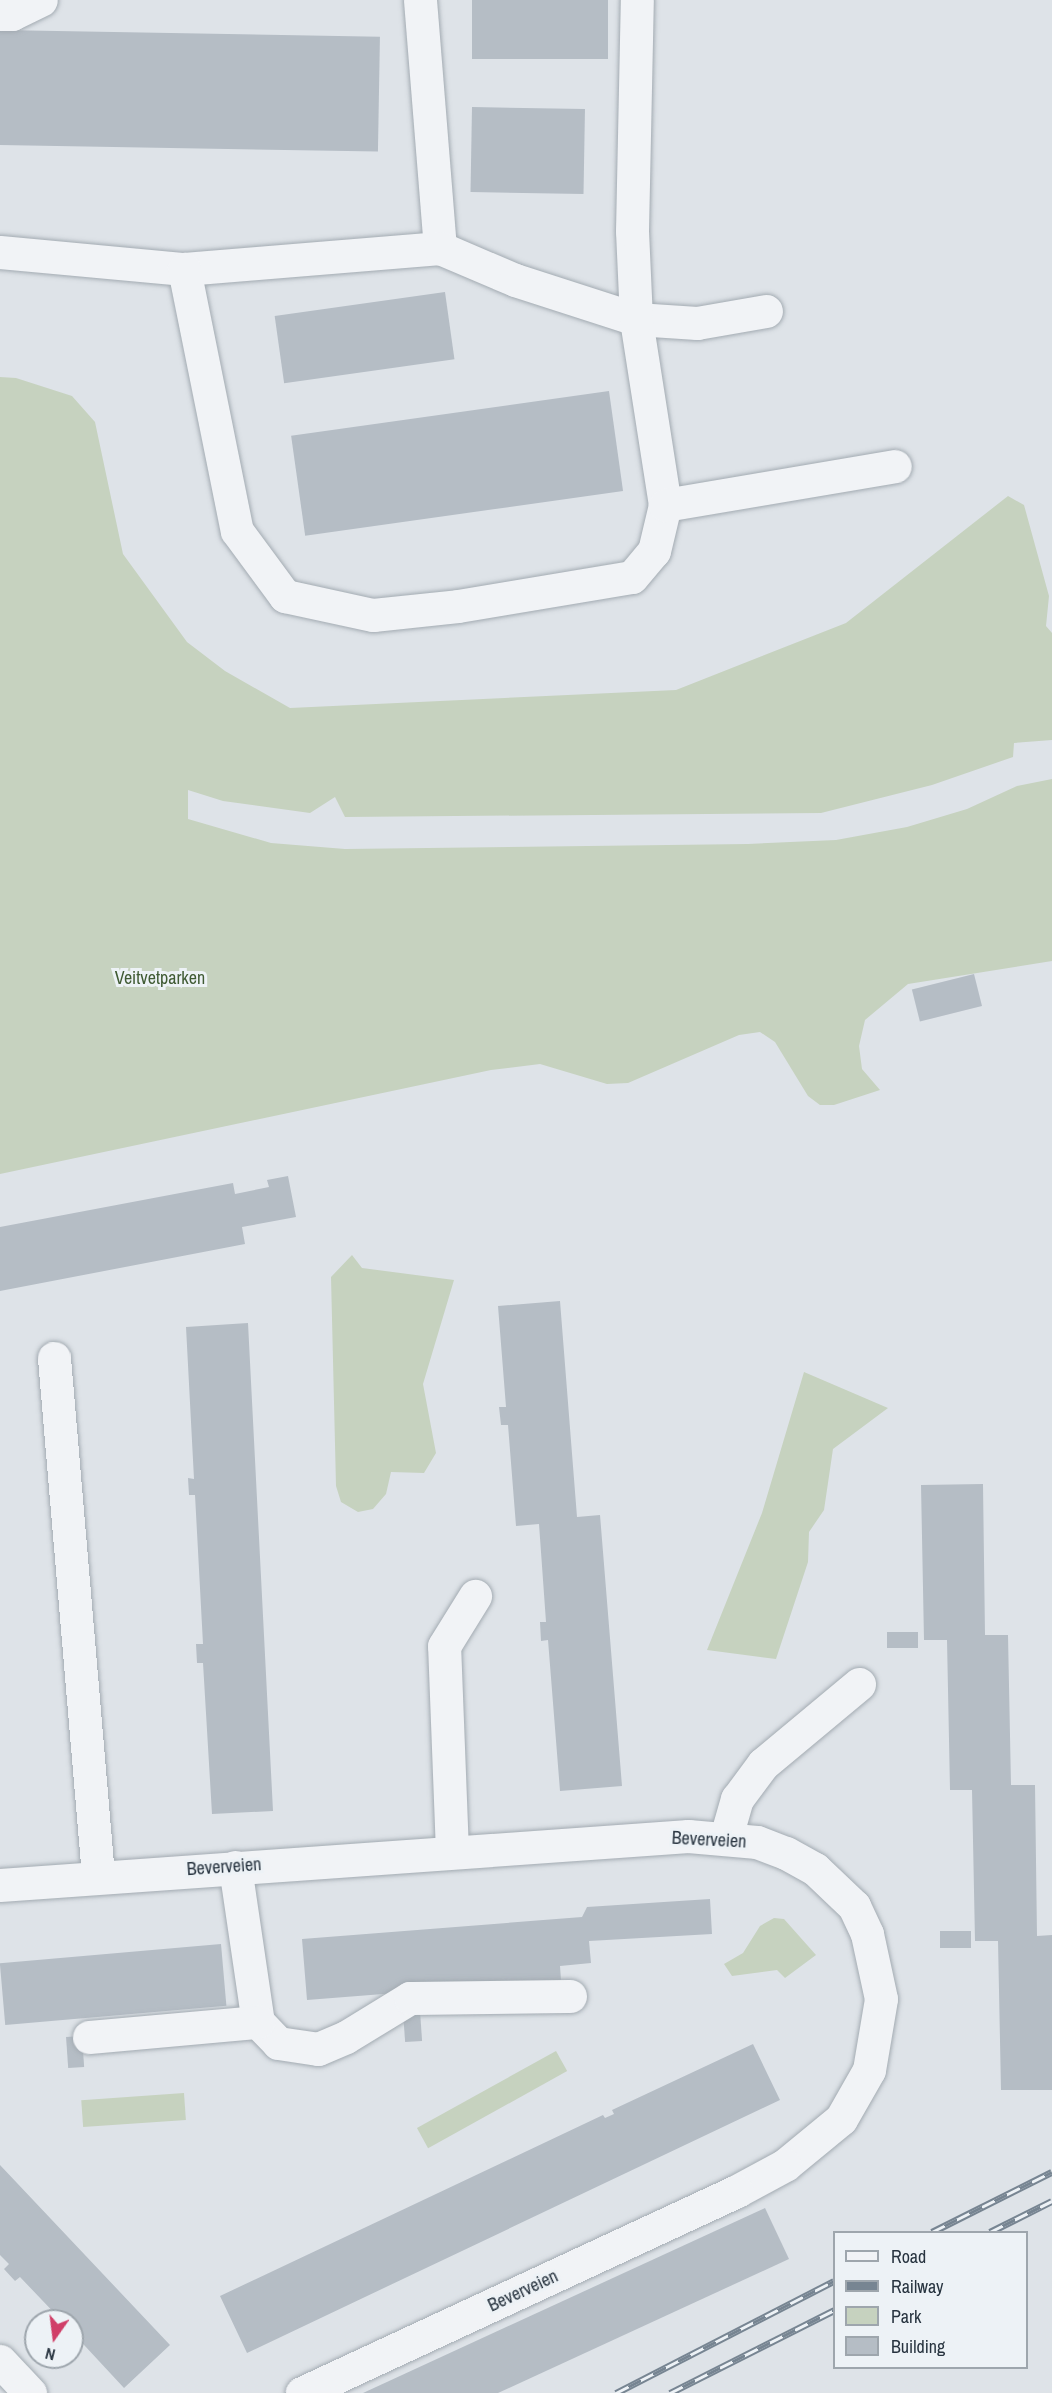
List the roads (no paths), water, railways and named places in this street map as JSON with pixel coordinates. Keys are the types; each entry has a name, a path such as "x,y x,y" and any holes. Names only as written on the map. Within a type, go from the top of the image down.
{"street":[{"path":"0,14 12,14 41,0"},
{"path":"420,0 440,248"},
{"path":"184,269 237,531 285,596 372,615 458,606 632,577 654,551 665,505 636,319 632,231 637,0"},
{"path":"0,252 184,269 440,248 515,280 636,319 697,323 766,311"},
{"path":"665,505 895,466"},
{"path":"54,1358 98,1876"},
{"path":"452,1852 444,1646 475,1596"},
{"path":"726,1837 737,1799 756,1772 859,1684"},
{"name":"Beverveien","path":"0,1885 98,1876 688,1836 726,1837 767,1846 815,1869 854,1906 867,1934 880,1999 878,2035 869,2070 841,2119 784,2165 737,2191 302,2393"},
{"path":"236,1867 258,2022 278,2043 318,2049 346,2037 410,1998 570,1996"},
{"path":"89,2037 258,2022"},
{"path":"0,2361 30,2393"}],"railway":[{"path":"934,2231 1052,2172"},
{"path":"992,2231 1052,2201"},
{"path":"616,2393 833,2282"},
{"path":"670,2393 833,2311"}],"park label":[{"name":"Veitvetparken","path":"160,978"}]}
